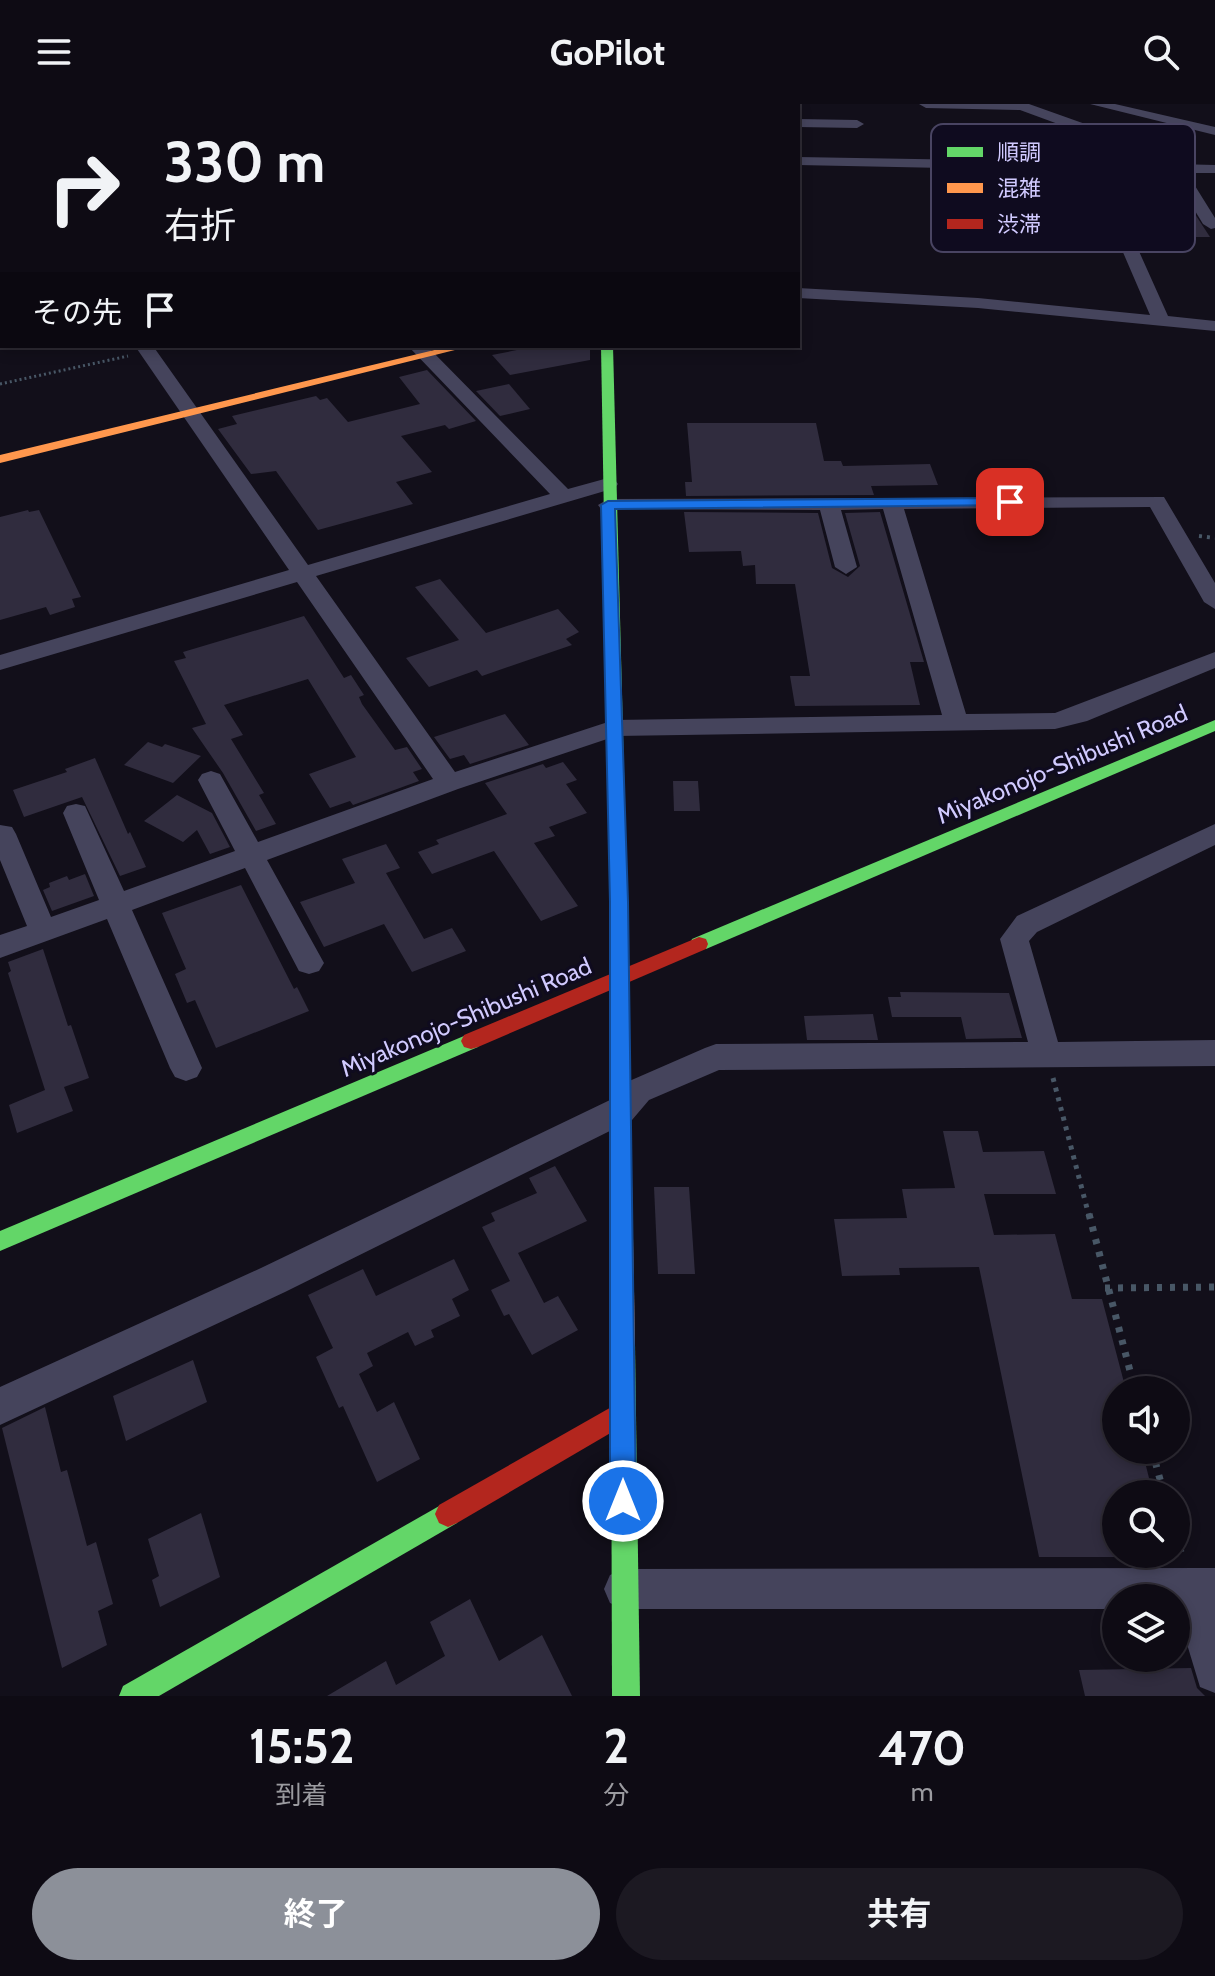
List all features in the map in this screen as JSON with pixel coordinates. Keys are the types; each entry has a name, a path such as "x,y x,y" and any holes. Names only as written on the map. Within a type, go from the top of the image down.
{"main road":[{"path":"0,459 191,414 422,350 444,348"},
{"path":"607,348 608,505 619,902 626,1696"},
{"name":"Miyakonojo-Shibushi Road","path":"0,1241 1215,725"},
{"path":"133,1696 622,1413"}],"street":[{"path":"926,104 1019,105 1071,124 1074,117 1069,104"},
{"path":"1097,104 1128,107 1190,124"},
{"path":"800,123 857,124"},
{"path":"1195,125 1215,131"},
{"path":"800,161 931,164"},
{"path":"1196,168 1215,169"},
{"path":"1196,168 1215,175"},
{"path":"1195,198 1211,224"},
{"path":"1131,252 1161,320"},
{"path":"800,293 978,303 1215,326"},
{"path":"146,349 449,783"},
{"path":"422,350 564,496"},
{"path":"0,663 608,484"},
{"path":"608,505 1157,501 1215,602"},
{"path":"829,503 846,567"},
{"path":"892,503 957,724"},
{"path":"0,947 449,783 614,728 1055,721 1078,715 1215,659"},
{"path":"211,780 309,963"},
{"path":"76,813 186,1068"},
{"path":"3,834 43,931"},
{"path":"1046,1053 1014,939 1027,924 1215,834"},
{"path":"0,1406 273,1280 621,1094 638,1091 716,1057 1215,1053"},
{"path":"624,1589 1203,1588 1215,1672"}],"path":[{"path":"0,384 146,349"},
{"path":"1046,1053 1105,1288 1131,1376"},
{"path":"1105,1288 1215,1287"}],"building":[{"path":"1195,214 1210,237 1195,237"},
{"path":"527,348 590,348 590,360 510,375 492,355"},
{"path":"427,370 476,421 449,429 445,425 401,436 432,472 396,482 413,504 318,530 276,471 251,474 218,429 237,424 232,416 316,396 320,400 327,398 348,422 420,404 399,377"},
{"path":"509,384 530,409 500,416 476,391"},
{"path":"687,423 816,423 824,461 841,461 843,466 930,464 938,485 871,486 874,495 686,496 685,482 692,482"},
{"path":"39,510 81,597 72,599 75,607 50,615 46,607 0,620 0,517"},
{"path":"684,512 818,513 832,568 848,577 860,566 845,513 880,512 924,662 910,662 920,705 795,706 790,676 810,676 795,584 756,584 755,565 743,566 741,551 689,552"},
{"path":"440,579 486,633 558,609 579,632 566,639 572,645 482,676 477,670 429,687 406,658 459,640 415,587"},
{"path":"304,616 344,678 351,675 364,695 359,697 362,704 395,750 407,747 422,769 413,772 419,781 353,805 350,801 330,808 309,774 356,757 308,679 224,705 243,735 231,739 264,793 259,795 276,824 256,831 223,773 192,728 206,724 174,661 186,658 183,652"},
{"path":"505,714 529,745 470,764 464,755 450,759 434,737"},
{"path":"148,742 162,747 165,744 201,756 173,783 124,765"},
{"path":"95,758 146,867 120,876 82,797 24,817 13,790 67,772 65,769"},
{"path":"563,762 577,780 566,784 587,813 549,827 555,836 534,843 578,906 541,921 494,851 432,874 418,852 439,844 436,840 507,814 485,783 543,764 546,768"},
{"path":"673,781 698,781 700,811 674,811"},
{"path":"177,795 212,813 230,847 210,854 197,830 183,842 144,821"},
{"path":"386,844 400,868 386,873 424,939 452,928 466,951 412,972 384,924 324,947 300,902 355,883 342,859"},
{"path":"85,874 94,896 52,911 43,890 50,887 49,883 67,876 69,880"},
{"path":"241,885 294,989 297,987 309,1011 216,1048 195,1000 187,1003 175,974 186,969 162,913"},
{"path":"43,949 89,1078 64,1087 73,1111 17,1133 9,1105 45,1090 8,973 11,971 8,962"},
{"path":"900,992 1009,993 1022,1038 966,1039 961,1017 892,1017 888,997 901,997"},
{"path":"873,1014 878,1040 807,1040 804,1016"},
{"path":"943,1131 978,1131 983,1152 1044,1151 1056,1194 984,1194 994,1235 1055,1234 1072,1299 1102,1299 1122,1376 1102,1376 1102,1464 1146,1464 1150,1480 1102,1480 1102,1557 1039,1557 979,1267 899,1268 900,1275 842,1276 834,1219 907,1218 902,1189 955,1188"},
{"path":"555,1166 587,1221 518,1253 544,1303 558,1296 578,1330 532,1355 509,1314 504,1316 491,1290 510,1281 482,1227 495,1221 491,1213 537,1193 529,1178"},
{"path":"654,1187 689,1187 695,1274 658,1274"},
{"path":"454,1259 469,1290 452,1299 460,1316 431,1330 434,1337 415,1346 408,1332 367,1353 373,1366 359,1374 377,1412 394,1402 420,1459 377,1482 343,1406 339,1408 316,1357 333,1348 308,1295 363,1269 376,1296"},
{"path":"193,1360 207,1402 126,1441 113,1396"},
{"path":"45,1407 61,1472 67,1470 87,1546 96,1542 113,1604 98,1611 107,1645 62,1668 2,1428"},
{"path":"201,1513 220,1577 160,1607 152,1580 159,1576 148,1539"},
{"path":"470,1599 499,1661 542,1635 572,1696 327,1696 386,1661 396,1685 445,1656 430,1622"},
{"path":"1190,1668 1197,1688 1205,1696 1085,1696 1079,1670 1190,1672"}],"traffic: fast":[{"path":"607,348 617,810"},
{"path":"699,944 1215,725"},
{"path":"0,1241 471,1041"},
{"path":"623,1344 626,1696"},
{"path":"133,1696 448,1514"}],"traffic: slow":[{"path":"0,459 457,348"},
{"path":"617,810 623,1344"}],"traffic: jam":[{"path":"471,1041 699,944"},
{"path":"448,1514 622,1413"}],"route":[{"path":"623,1501 619,902 608,505 1010,502"}]}
